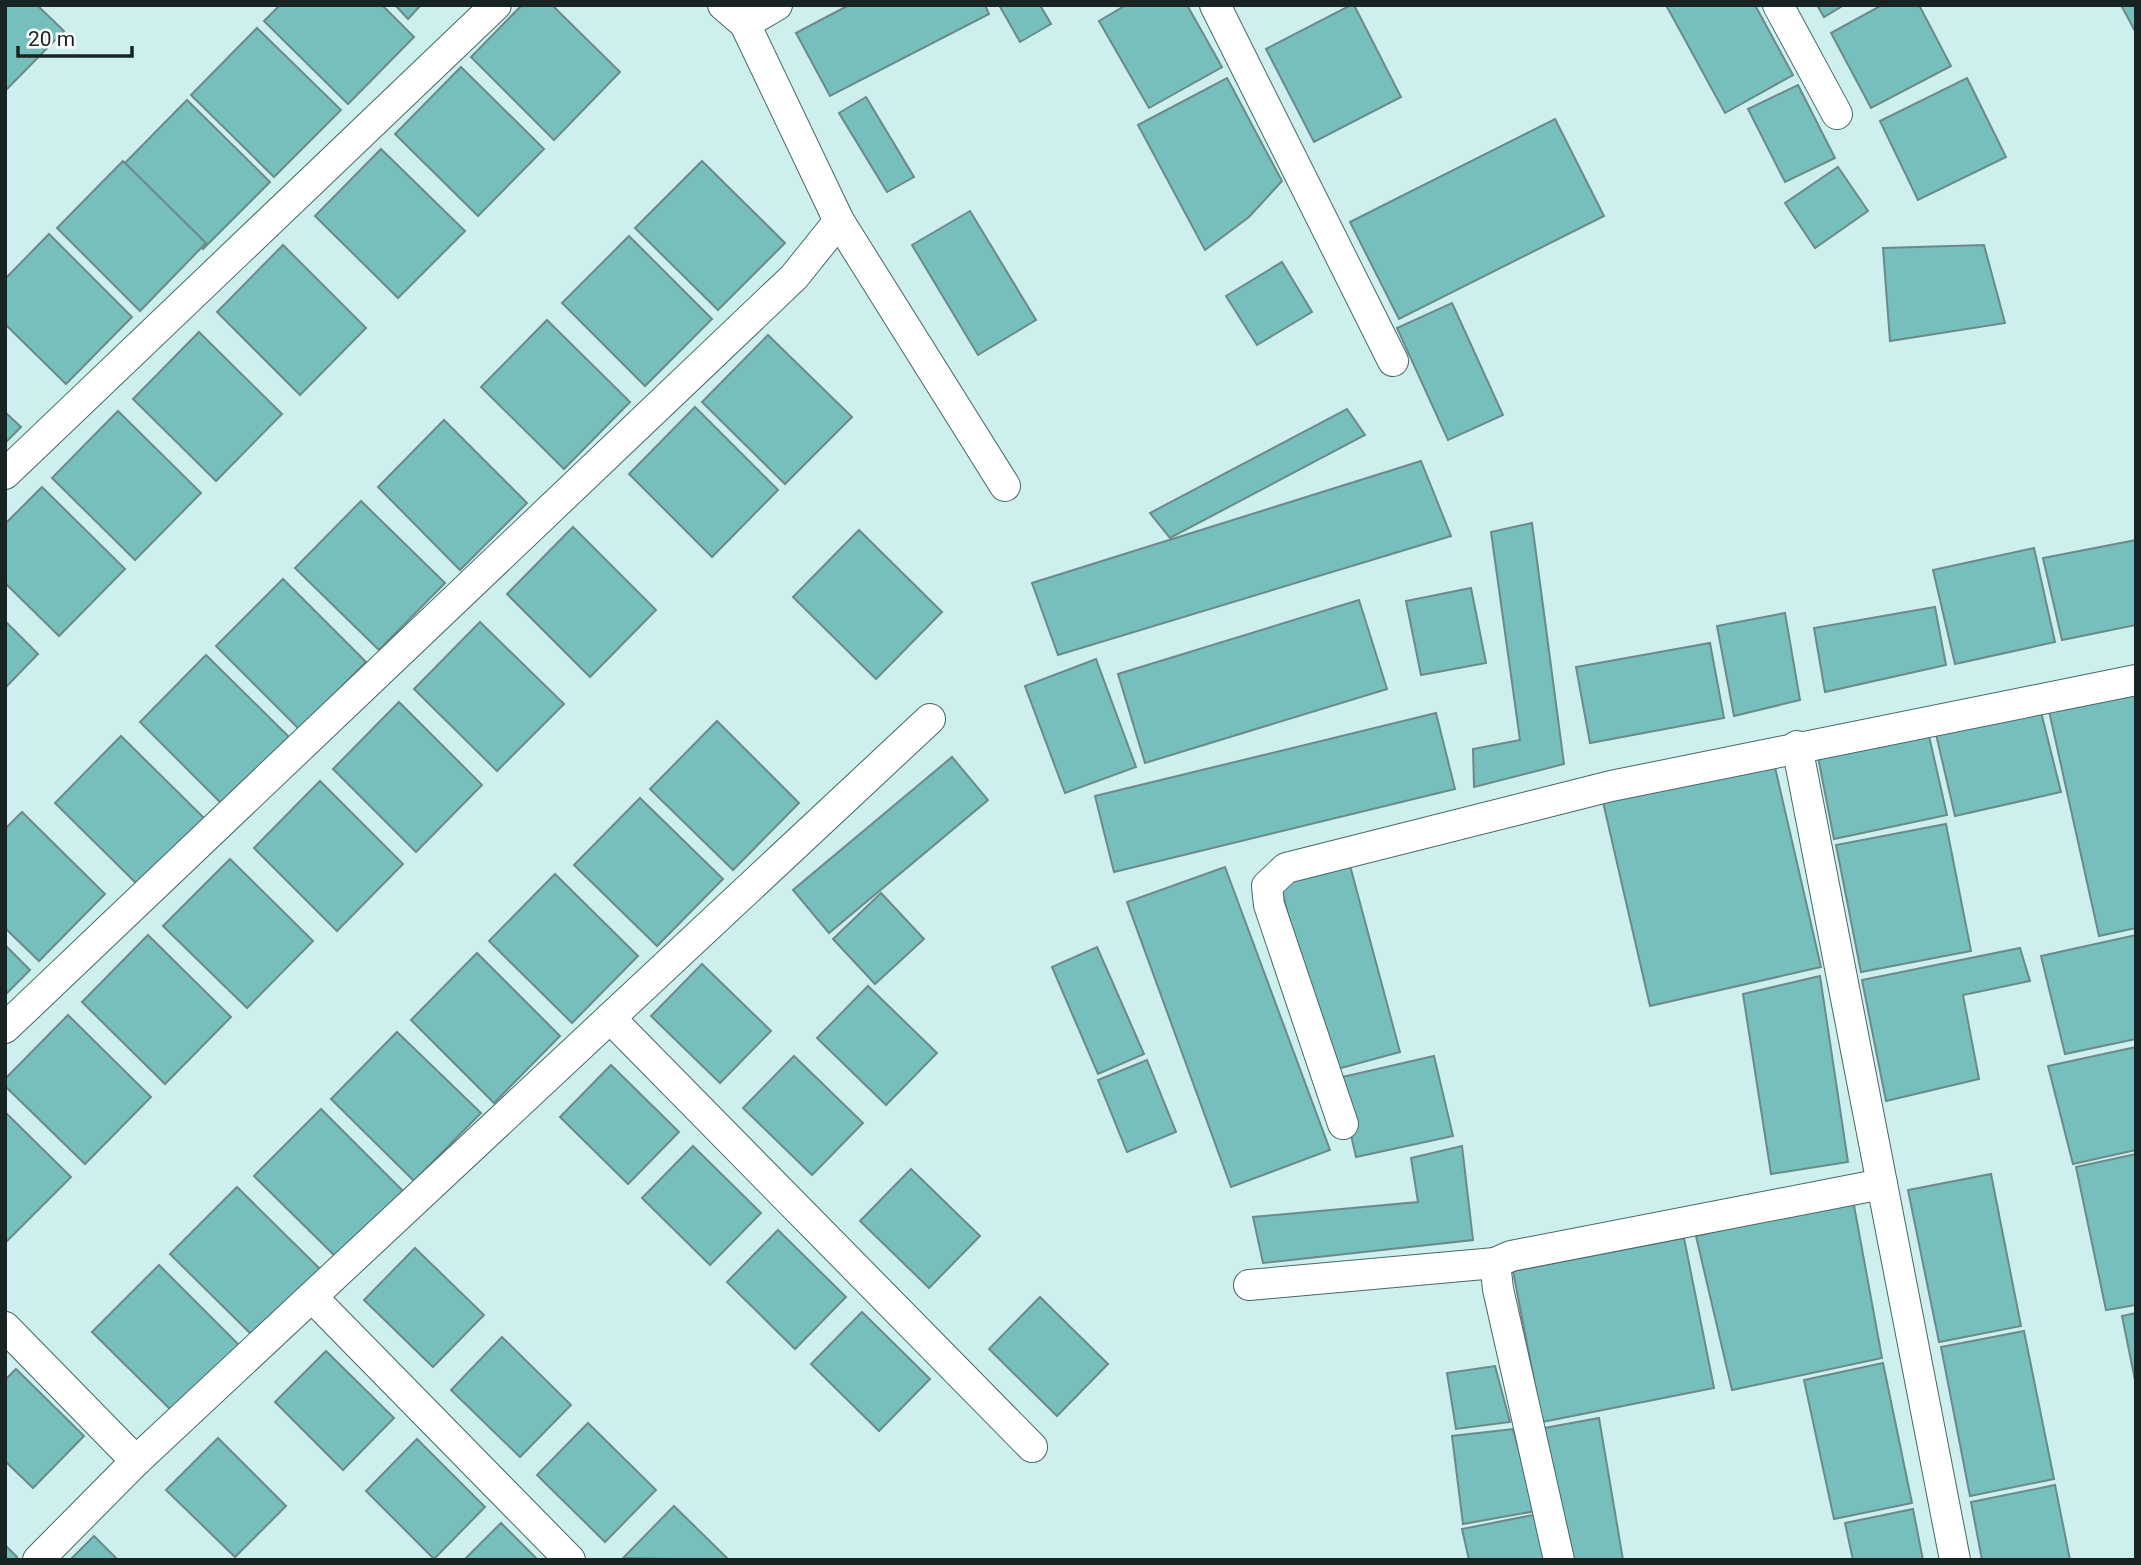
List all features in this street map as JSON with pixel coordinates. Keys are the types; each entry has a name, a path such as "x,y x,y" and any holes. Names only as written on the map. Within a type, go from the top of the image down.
{"street":[{"path":"5,474 496,5"},
{"path":"777,5 734,14 839,221 1005,486"},
{"path":"1215,5 1393,361"},
{"path":"1778,5 1837,114"},
{"path":"5,1028 794,277 839,221"},
{"path":"1343,1124 1269,905 1267,886 1286,868 1611,786 1797,746 2136,680"},
{"path":"38,1560 136,1461 930,719"},
{"path":"1797,746 1955,1560"},
{"path":"610,1018 1031,1447"},
{"path":"1249,1285 1495,1264 1511,1256 1882,1184"},
{"path":"1495,1264 1498,1289 1559,1560"},
{"path":"312,1297 570,1560"},
{"path":"5,1327 136,1461"}],"building":[{"path":"5,5 37,5 64,31 5,91"},
{"path":"280,5 382,5 414,37 348,104 264,21"},
{"path":"395,5 421,5 408,19"},
{"path":"522,5 552,5 620,72 554,140 471,57"},
{"path":"849,5 985,5 989,14 830,96 796,33"},
{"path":"999,5 1040,5 1051,24 1020,42"},
{"path":"1126,5 1187,5 1222,67 1149,108 1099,21"},
{"path":"1354,5 1401,97 1314,142 1266,49"},
{"path":"1666,5 1755,5 1793,75 1725,113"},
{"path":"1817,5 1844,5 1824,17"},
{"path":"1882,5 1919,5 1951,66 1871,108 1831,33"},
{"path":"2121,5 2136,5 2136,33"},
{"path":"257,28 341,110 274,177 191,95"},
{"path":"461,67 544,149 478,216 395,134"},
{"path":"1227,78 1282,181 1249,217 1205,250 1138,125"},
{"path":"1967,78 2006,157 1918,200 1880,121"},
{"path":"1798,85 1835,158 1785,182 1748,109"},
{"path":"866,97 914,177 887,192 839,113"},
{"path":"187,100 270,182 203,249 121,167"},
{"path":"1555,119 1604,216 1399,319 1350,222"},
{"path":"381,149 465,231 398,298 315,216"},
{"path":"123,161 206,243 140,311 57,228"},
{"path":"702,161 785,243 718,310 635,228"},
{"path":"1838,167 1868,211 1815,248 1785,203"},
{"path":"970,211 1036,320 978,355 912,245"},
{"path":"49,234 132,317 66,384 5,324 5,279"},
{"path":"629,236 712,319 645,386 562,303"},
{"path":"283,245 366,328 300,395 217,312"},
{"path":"1984,245 2005,323 1890,341 1883,248"},
{"path":"1282,262 1312,312 1257,345 1226,296"},
{"path":"1452,303 1503,415 1448,440 1397,328"},
{"path":"547,320 630,402 564,469 481,387"},
{"path":"199,332 282,414 216,481 133,399"},
{"path":"768,335 852,417 785,484 702,402"},
{"path":"695,407 778,490 712,557 629,474"},
{"path":"1347,409 1365,435 1170,538 1150,513"},
{"path":"118,411 201,493 135,560 52,478"},
{"path":"5,412 21,427 5,443"},
{"path":"444,420 527,503 460,570 378,487"},
{"path":"1421,461 1451,536 1058,655 1032,583"},
{"path":"42,487 125,569 59,636 5,583 5,524"},
{"path":"361,501 445,583 379,650 295,568"},
{"path":"1532,523 1564,764 1474,787 1473,749 1520,740 1491,532"},
{"path":"573,527 656,610 590,677 507,594"},
{"path":"859,530 942,612 876,679 793,597"},
{"path":"2136,540 2136,625 2062,640 2043,558"},
{"path":"2034,548 2055,642 1955,664 1933,570"},
{"path":"283,579 366,662 299,729 216,646"},
{"path":"1471,588 1486,663 1421,675 1406,601"},
{"path":"1359,600 1387,689 1145,763 1118,674"},
{"path":"1935,607 1946,665 1825,692 1814,628"},
{"path":"1785,613 1800,700 1734,716 1717,626"},
{"path":"5,621 38,654 5,688"},
{"path":"480,622 564,704 497,771 414,689"},
{"path":"1710,643 1724,718 1590,743 1576,667"},
{"path":"206,655 289,737 222,804 140,722"},
{"path":"1096,659 1136,767 1065,793 1025,686"},
{"path":"2136,692 2136,928 2099,936 2049,711"},
{"path":"399,702 482,785 416,852 333,769"},
{"path":"2041,712 2061,792 1955,816 1936,734"},
{"path":"1436,713 1455,789 1114,872 1095,796"},
{"path":"717,721 799,803 733,870 650,789"},
{"path":"121,736 204,818 138,885 55,803"},
{"path":"1929,736 1947,815 1834,839 1818,757"},
{"path":"952,757 988,800 829,933 793,890"},
{"path":"1774,763 1821,967 1650,1006 1603,802"},
{"path":"320,781 403,864 337,931 254,848"},
{"path":"640,798 723,879 657,946 574,865"},
{"path":"22,812 105,894 39,961 5,928 5,829"},
{"path":"1946,824 1971,951 1861,972 1836,845"},
{"path":"1345,847 1400,1052 1330,1071 1275,866"},
{"path":"230,859 313,941 247,1008 163,926"},
{"path":"1225,867 1330,1150 1231,1187 1127,902"},
{"path":"555,874 638,956 572,1023 489,941"},
{"path":"881,893 924,939 875,984 833,939"},
{"path":"148,935 231,1017 165,1084 82,1002"},
{"path":"2136,935 2136,1039 2065,1054 2041,956"},
{"path":"5,945 30,970 5,995"},
{"path":"1097,947 1144,1054 1098,1074 1052,967"},
{"path":"2020,948 2030,981 1963,995 1979,1079 1886,1101 1862,980"},
{"path":"477,953 560,1036 494,1103 411,1020"},
{"path":"702,964 771,1031 720,1083 651,1016"},
{"path":"1820,976 1848,1162 1771,1174 1743,994"},
{"path":"868,986 937,1053 886,1105 817,1038"},
{"path":"68,1015 151,1097 85,1164 5,1086 5,1079"},
{"path":"397,1032 481,1113 414,1181 331,1099"},
{"path":"2136,1047 2136,1150 2073,1164 2048,1066"},
{"path":"794,1056 863,1123 812,1175 743,1108"},
{"path":"1434,1056 1453,1136 1356,1157 1338,1078"},
{"path":"1147,1060 1176,1132 1127,1152 1098,1080"},
{"path":"611,1065 679,1132 628,1184 560,1117"},
{"path":"321,1109 403,1191 337,1258 254,1176"},
{"path":"5,1112 71,1177 5,1243"},
{"path":"693,1146 761,1213 710,1265 642,1198"},
{"path":"1462,1146 1473,1240 1263,1263 1253,1217 1418,1202 1411,1158"},
{"path":"2136,1154 2136,1305 2106,1310 2076,1167"},
{"path":"911,1169 980,1236 929,1288 860,1221"},
{"path":"1991,1174 2021,1326 1939,1342 1908,1190"},
{"path":"237,1187 320,1269 253,1336 170,1254"},
{"path":"1853,1200 1882,1358 1732,1390 1696,1236"},
{"path":"778,1230 846,1297 795,1349 727,1282"},
{"path":"1684,1238 1714,1388 1542,1422 1513,1271"},
{"path":"415,1248 484,1315 433,1367 364,1300"},
{"path":"159,1265 242,1348 176,1415 92,1332"},
{"path":"1040,1297 1108,1364 1057,1416 989,1349"},
{"path":"862,1312 930,1379 879,1431 811,1364"},
{"path":"2136,1313 2136,1385 2122,1316"},
{"path":"2024,1331 2054,1479 1970,1496 1941,1347"},
{"path":"502,1337 571,1405 520,1457 451,1390"},
{"path":"326,1351 394,1418 343,1470 275,1402"},
{"path":"1883,1363 1912,1503 1834,1519 1804,1380"},
{"path":"1495,1366 1510,1422 1456,1429 1447,1373"},
{"path":"16,1369 84,1436 33,1488 5,1461 5,1380"},
{"path":"1599,1418 1623,1560 1567,1560 1544,1428"},
{"path":"588,1423 656,1490 605,1542 537,1475"},
{"path":"1513,1429 1536,1511 1463,1524 1452,1436"},
{"path":"218,1438 286,1506 235,1557 166,1490"},
{"path":"417,1439 485,1507 434,1559 366,1491"},
{"path":"2055,1485 2070,1560 1982,1560 1971,1502"},
{"path":"674,1506 729,1560 623,1558"},
{"path":"1913,1509 1923,1560 1853,1560 1845,1523"},
{"path":"1538,1514 1547,1560 1469,1560 1462,1529"},
{"path":"501,1523 538,1560 464,1560"},
{"path":"94,1536 118,1560 70,1560"},
{"path":"5,1545 17,1557 15,1560 5,1560"}]}
